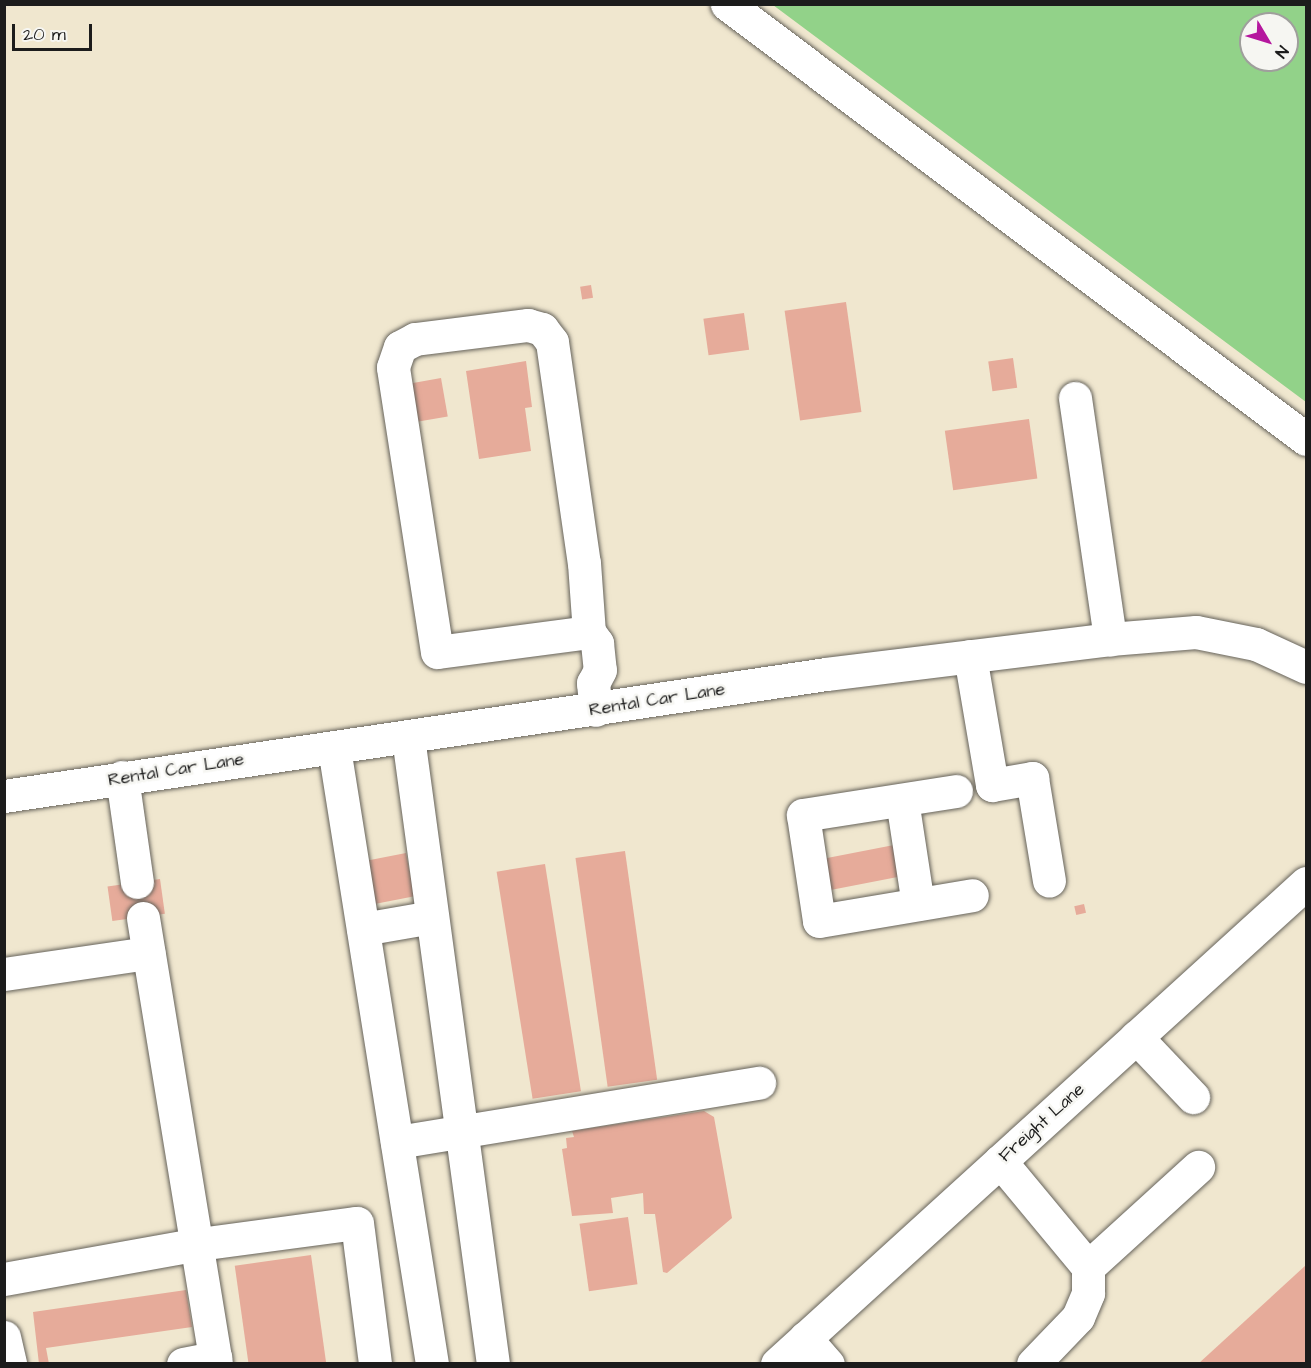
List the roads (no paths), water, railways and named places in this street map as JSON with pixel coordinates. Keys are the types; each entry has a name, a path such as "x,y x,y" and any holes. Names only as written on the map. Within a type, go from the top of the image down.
{"street":[{"path":"727,4 1306,439"},
{"path":"589,632 437,652 393,367 400,347 415,339 528,325 542,329 552,342 584,563 589,632 579,645 583,674 595,696"},
{"path":"1075,398 1110,639"},
{"name":"Rental Car Lane","path":"4,796 408,737 595,696 1110,639 1196,632 1256,644 1306,667"},
{"path":"970,656 992,785 1032,778 1049,881"},
{"path":"408,737 493,1364"},
{"path":"334,748 432,1364"},
{"path":"122,777 137,882"},
{"path":"956,791 803,815 804,827 819,921 972,895"},
{"path":"902,800 918,904"},
{"name":"Freight Lane","path":"777,1364 1306,883"},
{"path":"363,929 432,917"},
{"path":"143,918 199,1244 215,1361 183,1364"},
{"path":"4,974 148,953"},
{"path":"1136,1037 1193,1097"},
{"path":"397,1142 759,1083"},
{"path":"1000,1161 1088,1267 1088,1293 1078,1317 1033,1364"},
{"path":"1088,1267 1198,1167"},
{"path":"4,1279 199,1244 357,1223 375,1364"},
{"path":"4,1337 10,1364"},
{"path":"805,1338 828,1364"}]}
